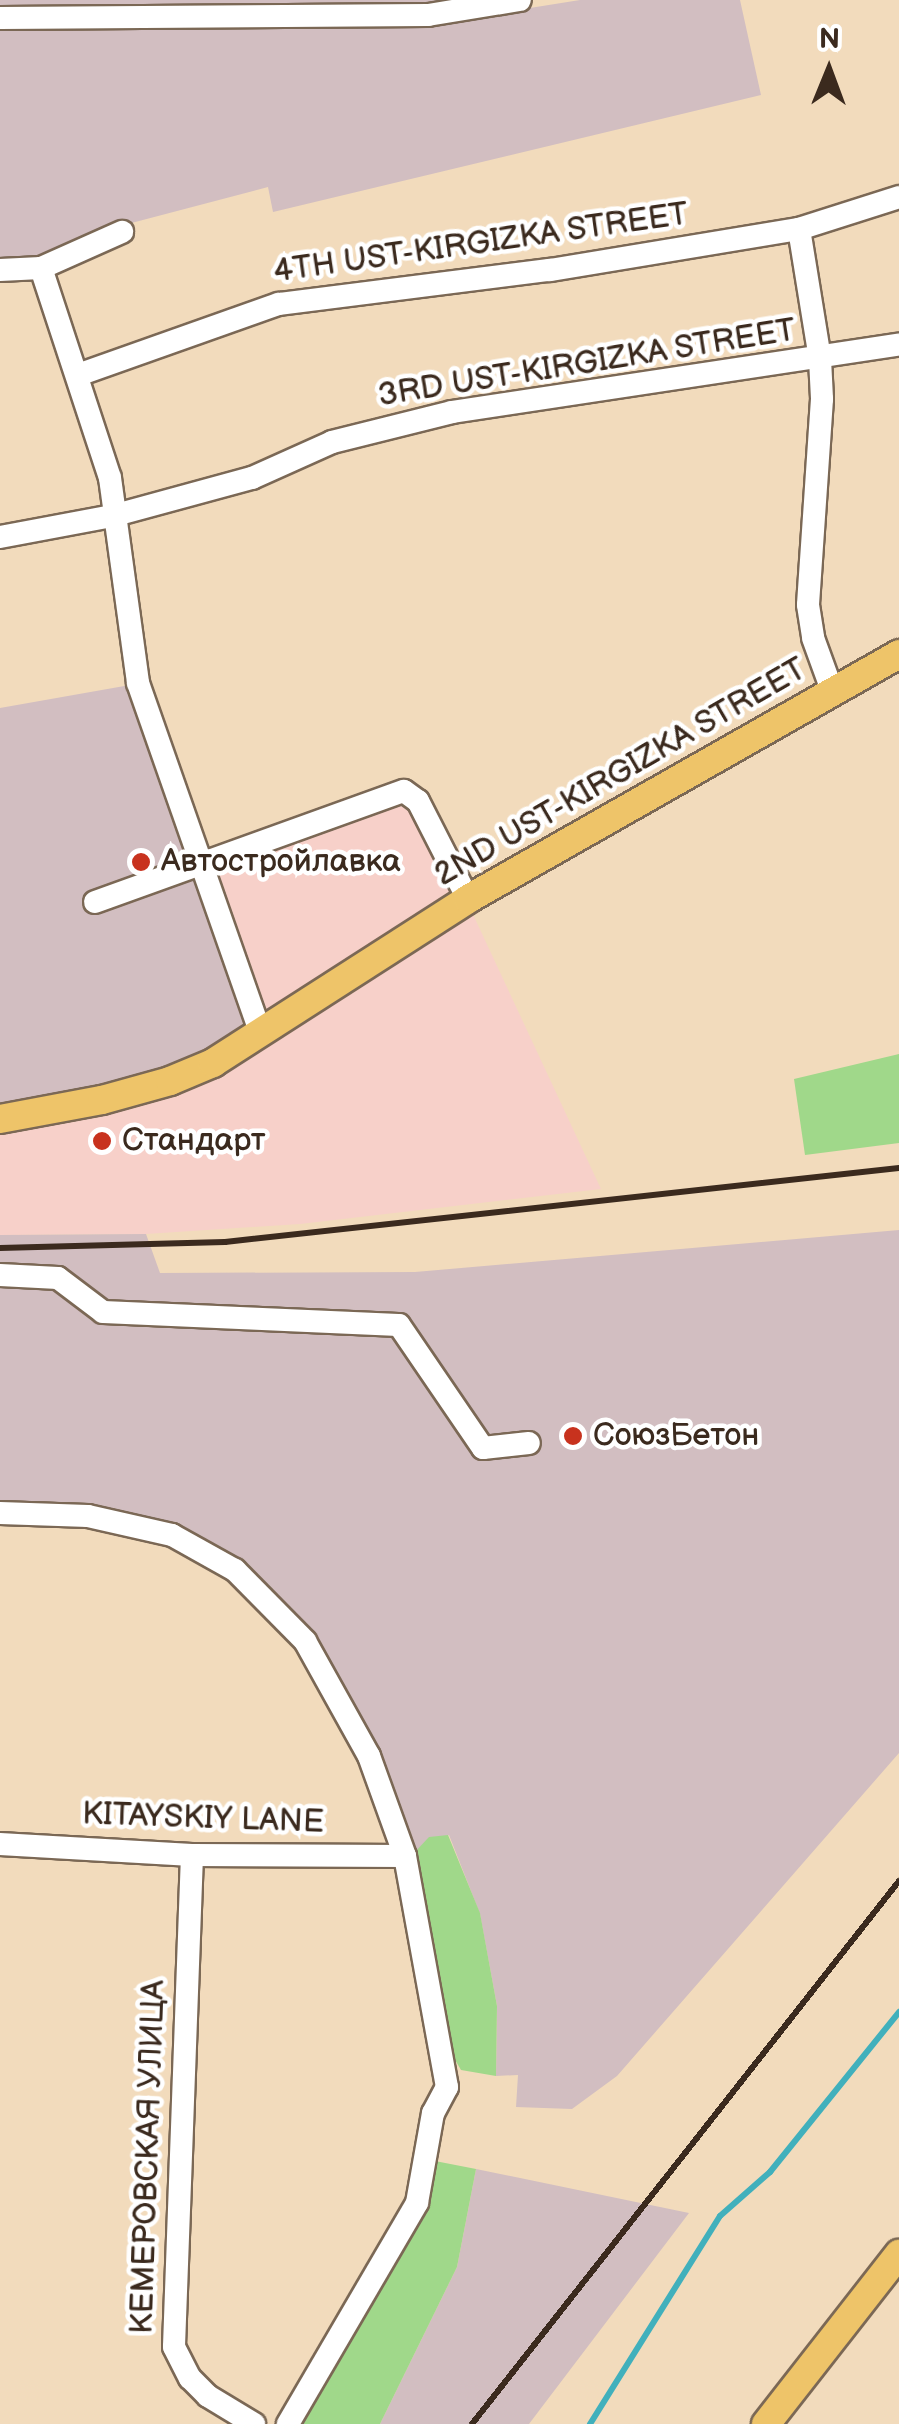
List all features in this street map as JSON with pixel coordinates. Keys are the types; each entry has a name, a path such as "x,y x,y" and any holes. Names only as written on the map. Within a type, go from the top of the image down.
{"main road":[{"name":"2ND UST-KIRGIZKA STREET","path":"0,1119 170,1081 261,1034 468,898 899,654"},
{"path":"766,2424 899,2254"}],"street":[{"path":"0,18 428,15 520,0"},
{"name":"4TH UST-KIRGIZKA STREET","path":"78,375 280,304 550,270 798,228 899,197"},
{"path":"798,228 820,359 822,446 808,589 813,638 832,692"},
{"path":"0,270 41,268 122,232"},
{"path":"41,268 110,478 112,516 138,683 261,1034"},
{"name":"3RD UST-KIRGIZKA STREET","path":"0,537 112,516 252,478 332,442 452,412 899,344"},
{"path":"95,902 404,790 418,800 468,898"},
{"path":"0,1275 58,1278 102,1312 400,1325 483,1448 529,1443"},
{"path":"0,1513 88,1516 172,1535 235,1570 305,1641 369,1756 405,1856 447,2087 433,2113 416,2203 288,2424"},
{"name":"KITAYSKIY LANE","path":"0,1844 192,1855 405,1856"},
{"name":"КЕМЕРОВСКАЯ УЛИЦА","path":"192,1855 174,2347 199,2387 254,2424"}],"shaded area":[{"path":"0,0 454,0 428,4 0,10"},
{"path":"580,0 740,0 761,95 273,212 268,187 120,226 38,261 0,264 0,30 431,24"},
{"path":"130,685 249,1031 205,1060 0,1112 0,708"},
{"path":"405,797 458,891 266,1019 211,869"},
{"path":"470,908 601,1189 300,1224 146,1234 0,1235 0,1131 156,1096"},
{"path":"899,1230 899,1753 617,2076 572,2109 516,2107 518,2075 496,2076 497,2006 480,1914 449,1835 414,1853 313,1636 172,1525 0,1506 0,1235 146,1234 160,1273 415,1272"},
{"path":"476,2169 689,2213 529,2424 380,2424 457,2267"}],"green space":[{"path":"899,1054 899,1143 805,1155 794,1079"},
{"path":"448,1835 480,1913 497,2006 496,2076 461,2070 451,2053 428,1911 414,1853 429,1837"},
{"path":"435,2161 476,2169 457,2267 380,2424 302,2424"}],"waterway":[{"path":"590,2424 720,2216 770,2172 899,2012"}],"railway":[{"path":"0,1248 225,1242 899,1168"},
{"path":"472,2424 899,1881"}],"place":[{"name":"Автостройлавка","path":"141,862"},
{"name":"Стандарт","path":"102,1141"},
{"name":"СоюзБетон","path":"573,1436"}]}
